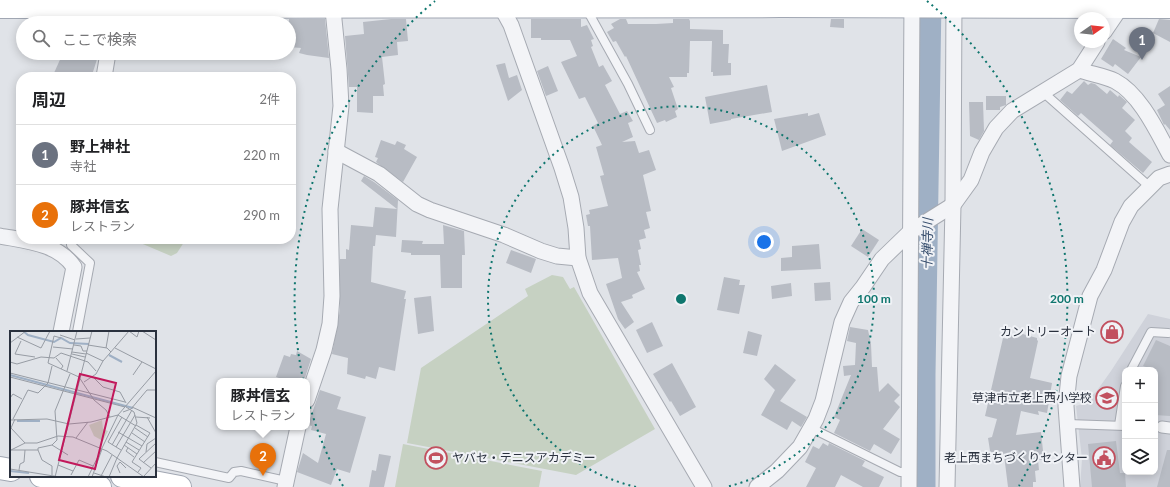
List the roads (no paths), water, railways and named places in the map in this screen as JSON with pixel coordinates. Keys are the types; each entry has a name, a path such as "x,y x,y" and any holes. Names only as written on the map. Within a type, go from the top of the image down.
{"main road":[{"path":"0,7 116,10 191,4 332,3 585,6 1123,3 1170,7"},
{"path":"0,453 10,455"},
{"path":"0,468 10,470"},
{"path":"46,477 100,487"},
{"path":"127,477 180,487"}],"street":[{"path":"310,391 324,350 330,324 332,296 330,209 341,106 339,69 332,3"},
{"path":"1110,23 1123,3"},
{"path":"909,487 913,230 914,4"},
{"path":"947,487 953,4"},
{"path":"500,5 511,25 562,168 571,198 576,228 578,258 590,293 704,487"},
{"path":"757,487 777,471 800,447 811,428 823,401 842,322 850,302 863,287 882,259 913,230 951,207 971,180 982,152 996,128 1012,111 1044,93 1079,70 1093,48"},
{"path":"105,72 107,60"},
{"path":"1079,70 1114,80 1129,89 1151,120 1170,155"},
{"path":"336,151 379,174 417,204 430,210 504,235 541,251 557,256 578,258"},
{"path":"1072,487 1066,406 1069,376 1090,296 1104,270 1125,216 1131,206 1160,178 1170,174"},
{"path":"0,236 16,240"},
{"path":"36,244 50,247 67,257 74,267 61,331"},
{"path":"285,484 297,430"}],"lane":[{"path":"585,6 628,84 650,130"},
{"path":"1044,93 1150,187"},
{"path":"71,244 90,263 76,331"},
{"path":"1133,367 1151,332 1168,333"},
{"path":"1068,424 1122,426"},
{"path":"811,428 900,472 910,472"},
{"path":"156,462 229,478 234,472 241,471 285,484"}],"waterway":[{"name":"十禅寺川","path":"924,487 924,374 930,0"}],"place":[{"name":"野上神社","path":"1142,60"},
{"name":"カントリーオート","path":"1112,332"},
{"name":"草津市立老上西小学校","path":"1107,398"},
{"name":"ヤバセ・テニスアカデミー","path":"436,458"},
{"name":"老上西まちづくりセンター","path":"1104,458"},
{"name":"豚丼信玄","path":"263,476"}]}
